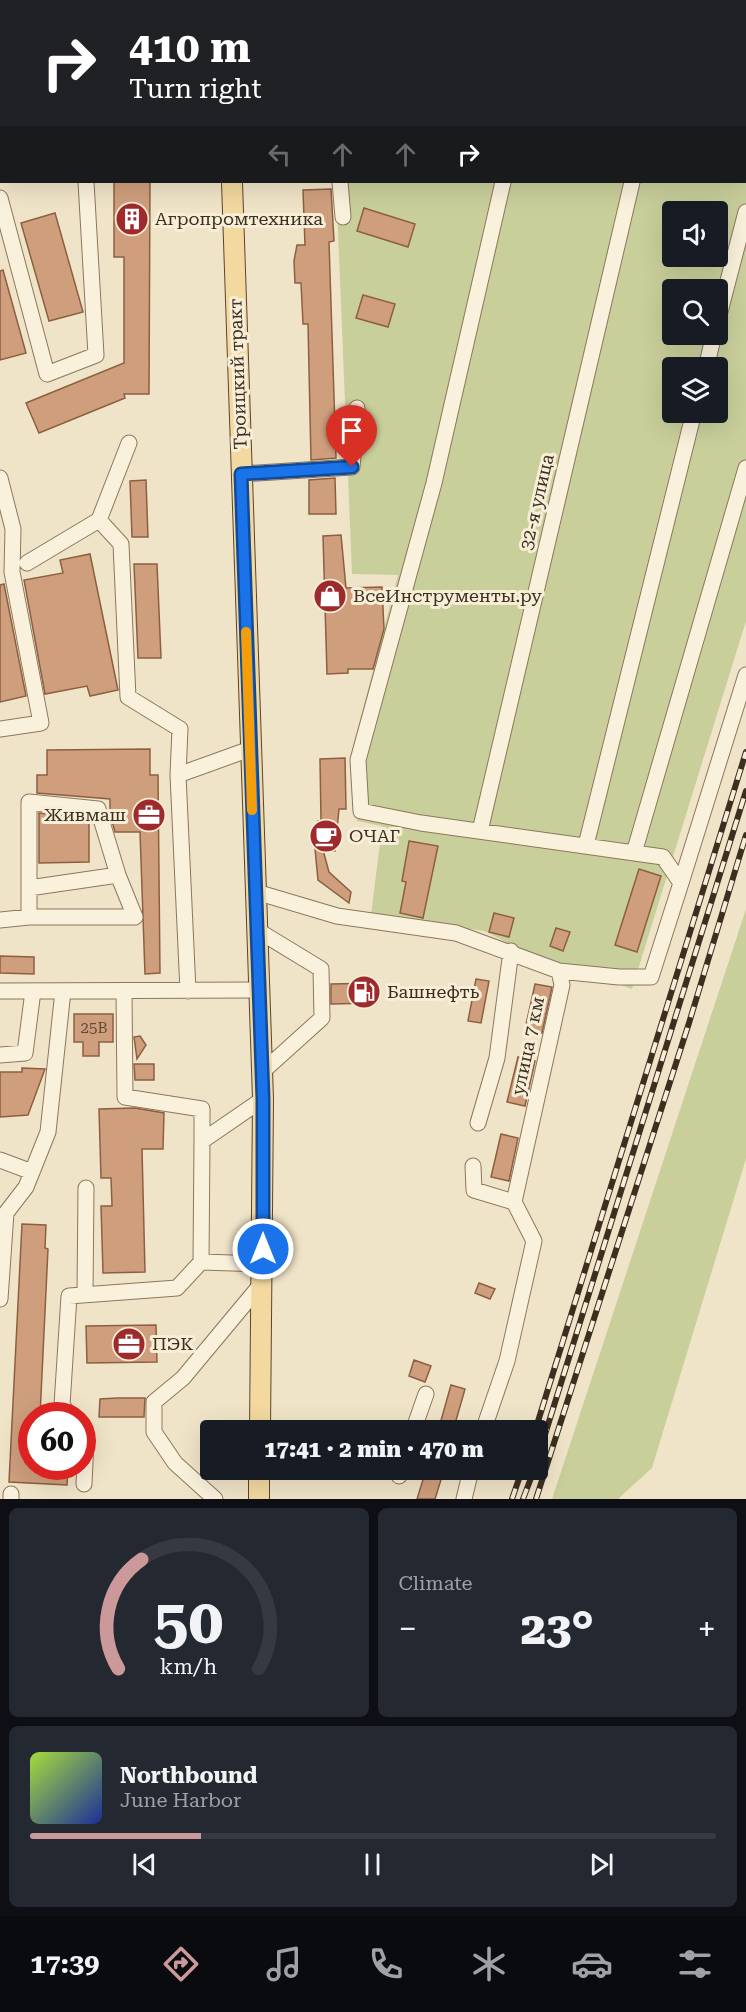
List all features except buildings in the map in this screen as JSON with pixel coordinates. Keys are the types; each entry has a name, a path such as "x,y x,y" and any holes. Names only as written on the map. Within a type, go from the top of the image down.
{"main road":[{"name":"Троицкий тракт","path":"232,183 263,1099 260,1420"},
{"path":"259,1480 259,1499"}],"street":[{"path":"0,198 47,374 96,355 86,183"},
{"path":"340,183 343,217"},
{"path":"503,183 434,483 358,760 361,811 480,831 586,844 663,857 681,883"},
{"name":"32-я улица","path":"480,831 632,183"},
{"path":"728,286 742,238 746,212"},
{"path":"241,474 352,467 357,408"},
{"path":"586,844 691,423"},
{"path":"27,563 99,520 129,443"},
{"path":"634,853 746,468"},
{"path":"0,478 13,529 12,572 41,723 0,729"},
{"path":"99,520 122,544 128,697 180,729 178,775 188,991"},
{"path":"256,892 337,916 456,933 511,951 559,971 619,977 651,977 746,675"},
{"path":"178,775 250,749"},
{"path":"0,920 28,917 135,917 117,875 98,808 28,802 28,917"},
{"path":"28,888 117,875"},
{"path":"257,930 321,969 322,1018 261,1073"},
{"path":"478,1123 497,1058 511,951"},
{"name":"улица 7 км","path":"514,1202 562,985 559,971"},
{"path":"0,992 258,990"},
{"path":"0,1055 25,1053 33,991"},
{"path":"0,1299 2,1231 6,1213 26,1187 48,1132 63,991"},
{"path":"62,1402 69,1296 177,1288 201,1262 202,1109 125,1097 124,991"},
{"path":"202,1141 263,1099"},
{"path":"0,1160 32,1173"},
{"path":"473,1166 474,1190 514,1202 534,1241 507,1361 487,1420"},
{"path":"85,1294 86,1188"},
{"path":"201,1262 263,1273 183,1378 154,1402 154,1432 175,1463 215,1499"},
{"path":"417,1420 426,1394"},
{"path":"84,1480 84,1484"},
{"path":"464,1499 469,1480"}],"green space":[{"path":"336,183 746,183 746,621 632,989 512,945 484,931 371,915 382,826 357,821 351,754 398,575 352,574"},
{"path":"746,909 746,1159 652,1468 618,1499 552,1499"}],"railway":[{"path":"538,1420 746,752"},
{"path":"548,1425 746,791"},
{"path":"536,1499 689,1023 746,835"},
{"path":"512,1499 519,1480"},
{"path":"523,1499 530,1480"}],"slow traffic":[{"path":"246,632 252,810"}],"place":[{"name":"Агропромтехника","path":"132,219"},
{"name":"ВсеИнструменты.ру","path":"330,596"},
{"name":"Живмаш","path":"149,815"},
{"name":"ОЧАГ","path":"326,836"},
{"name":"Башнефть","path":"364,992"},
{"name":"ПЭК","path":"129,1344"}],"route":[{"path":"263,1249 263,1099 241,474 352,467"}]}
